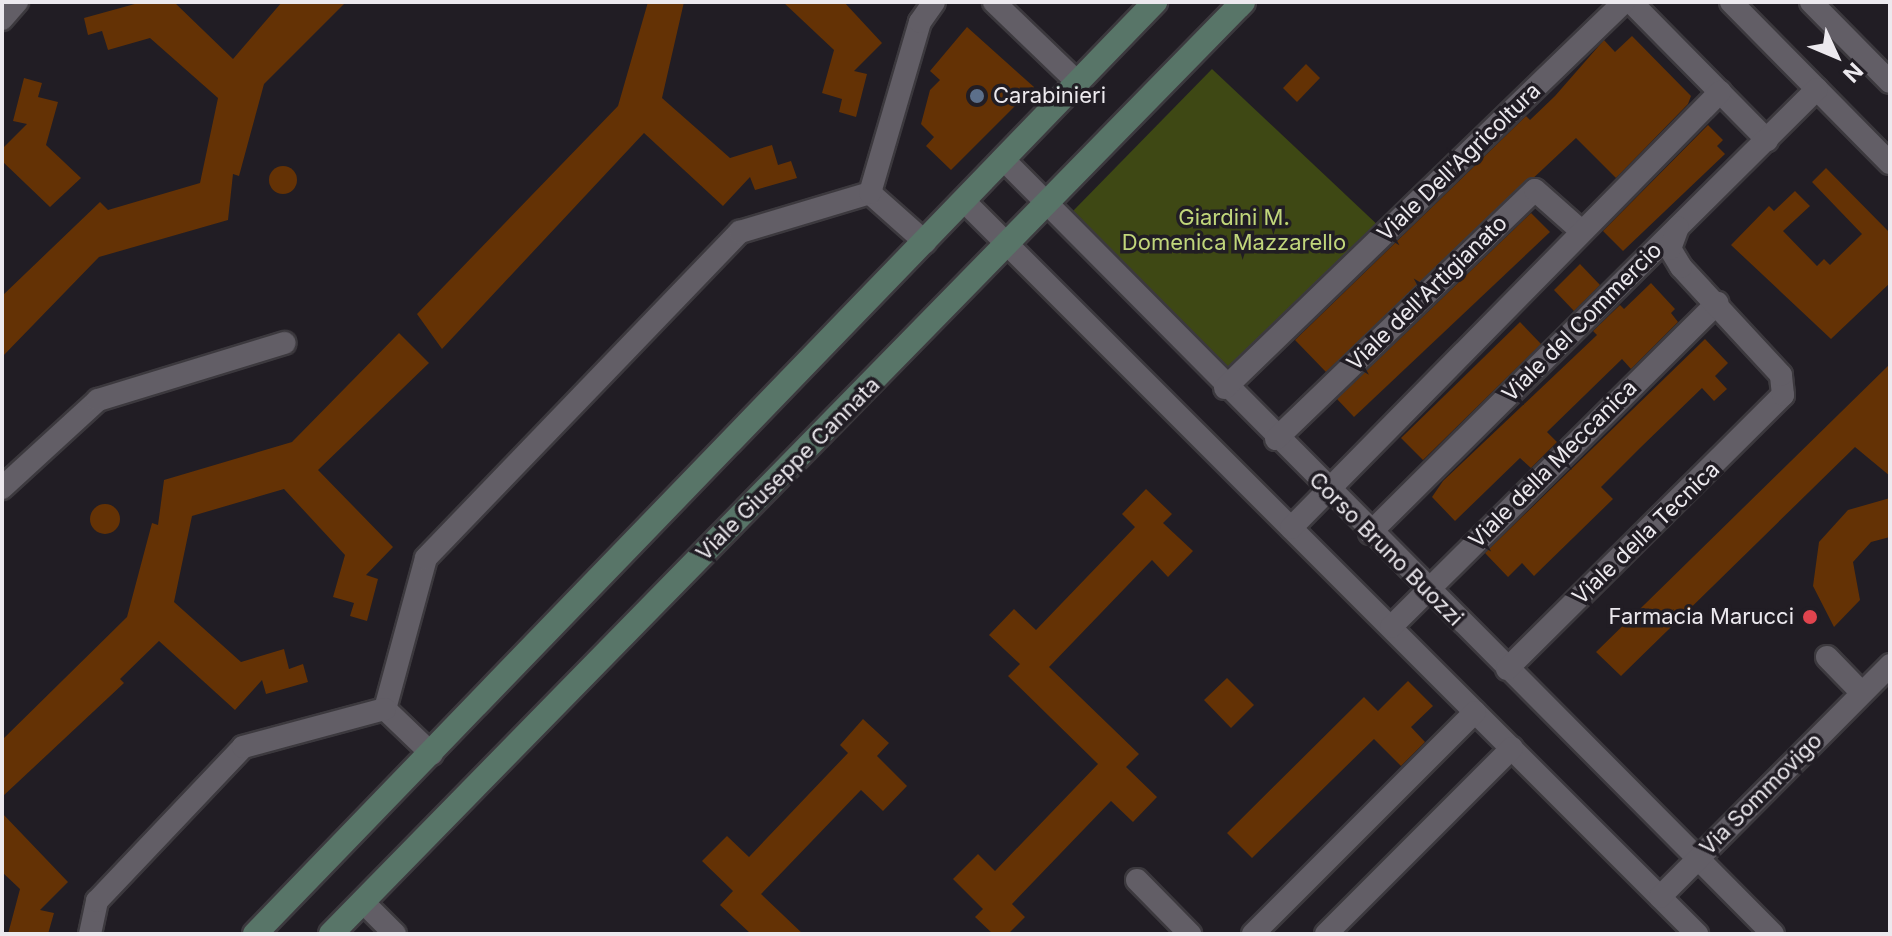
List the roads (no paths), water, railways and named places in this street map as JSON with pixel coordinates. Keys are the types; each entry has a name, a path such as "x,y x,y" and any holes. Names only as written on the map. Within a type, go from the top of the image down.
{"street":[{"path":"2,19 17,2"},
{"path":"870,193 920,22 934,2"},
{"path":"994,2 1077,82"},
{"path":"255,934 1155,2"},
{"name":"Viale Giuseppe Cannata","path":"331,934 1243,2"},
{"name":"Viale Dell'Agricoltura","path":"1225,388 1624,2"},
{"path":"1631,2 1767,140"},
{"path":"1731,2 1890,163"},
{"path":"1811,2 1890,82"},
{"path":"1678,227 1817,89"},
{"path":"1291,528 1580,230 1720,92"},
{"name":"Corso Bruno Buozzi","path":"1004,160 1328,492 1773,934"},
{"name":"Viale dell'Artigianato","path":"1276,439 1535,190 1580,230"},
{"path":"870,193 925,242"},
{"path":"385,709 426,558 740,232 870,193"},
{"path":"964,201 1697,934"},
{"name":"Viale del Commercio","path":"1678,227 1670,249 1781,375 1783,395"},
{"name":"Viale del Commercio","path":"1370,533 1678,227"},
{"name":"Viale della Meccanica","path":"1391,627 1717,303"},
{"path":"2,488 68,421 98,400 285,343"},
{"name":"Viale della Tecnica","path":"1507,669 1783,395"},
{"path":"1827,657 1862,693"},
{"name":"Via Sommovigo","path":"1660,897 1890,665"},
{"path":"385,709 432,754"},
{"path":"90,934 97,901 243,747 385,709"},
{"path":"1253,934 1475,712"},
{"path":"1326,934 1512,748"},
{"path":"1137,880 1190,934"},
{"path":"363,902 395,934"}],"place":[{"name":"Carabinieri","path":"977,96"},
{"name":"Farmacia Marucci","path":"1810,617"}],"park label":[{"name":"Giardini M. Domenica Mazzarello","path":"1234,230"}]}
